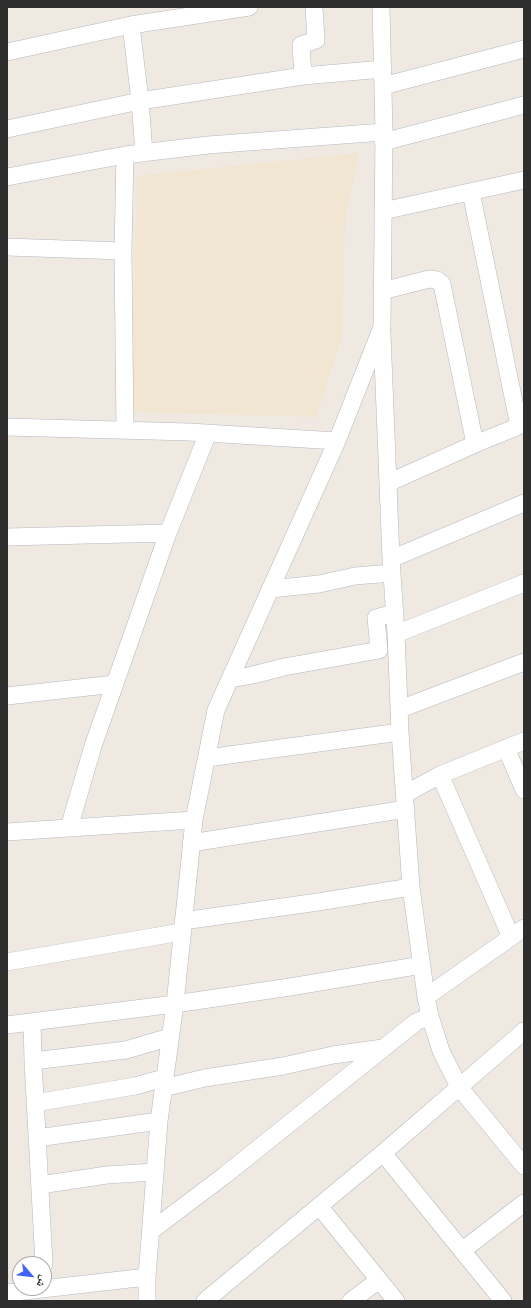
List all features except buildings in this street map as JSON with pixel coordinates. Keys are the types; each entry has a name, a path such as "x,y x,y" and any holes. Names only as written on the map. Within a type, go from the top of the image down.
{"street":[{"path":"7,52 131,25 249,7"},
{"path":"303,76 300,46 316,40 314,7"},
{"path":"381,7 384,137 382,328 391,566 396,634 400,732 411,886 426,997 430,1016 441,1051 459,1087 524,1166"},
{"path":"131,25 140,101 144,153"},
{"path":"383,86 524,49"},
{"path":"7,128 140,101 303,76 383,69"},
{"path":"7,177 125,155 208,145 384,137 524,105"},
{"path":"125,155 123,251 125,430"},
{"path":"383,211 524,180"},
{"path":"388,483 475,444 522,425 470,192"},
{"path":"7,247 123,251"},
{"path":"382,290 429,278 442,284 475,444"},
{"path":"147,1301 147,1277 159,1121 175,1004 191,843 194,820 216,710 337,441 382,328"},
{"path":"7,427 208,433 337,441"},
{"path":"69,828 93,746 168,533 208,433"},
{"path":"271,589 319,584 391,566 524,503"},
{"path":"7,537 168,533"},
{"path":"396,634 524,583"},
{"path":"230,678 253,675 284,667 379,650 376,618 394,613"},
{"path":"400,709 524,662"},
{"path":"7,696 115,684"},
{"path":"206,758 400,732"},
{"path":"191,843 405,802 440,775 524,740"},
{"path":"506,748 524,790"},
{"path":"426,997 517,932 440,775"},
{"path":"7,832 194,820"},
{"path":"7,962 182,926 411,886"},
{"path":"7,1025 175,1004 290,987 422,964"},
{"path":"151,1231 225,1175 416,1022 430,1016"},
{"path":"32,1022 44,1256"},
{"path":"212,1298 524,1031"},
{"path":"33,1061 126,1050 170,1037"},
{"path":"35,1103 135,1086 205,1078 283,1066 333,1055 383,1048"},
{"path":"37,1138 159,1121"},
{"path":"383,1152 503,1301"},
{"path":"40,1185 108,1175 155,1172"},
{"path":"463,1250 524,1203"},
{"path":"319,1206 396,1301"},
{"path":"52,1287 147,1277"},
{"path":"351,1301 379,1280"}],"shaded area":[{"path":"359,153 345,221 342,337 316,417 131,412 137,176"}]}
